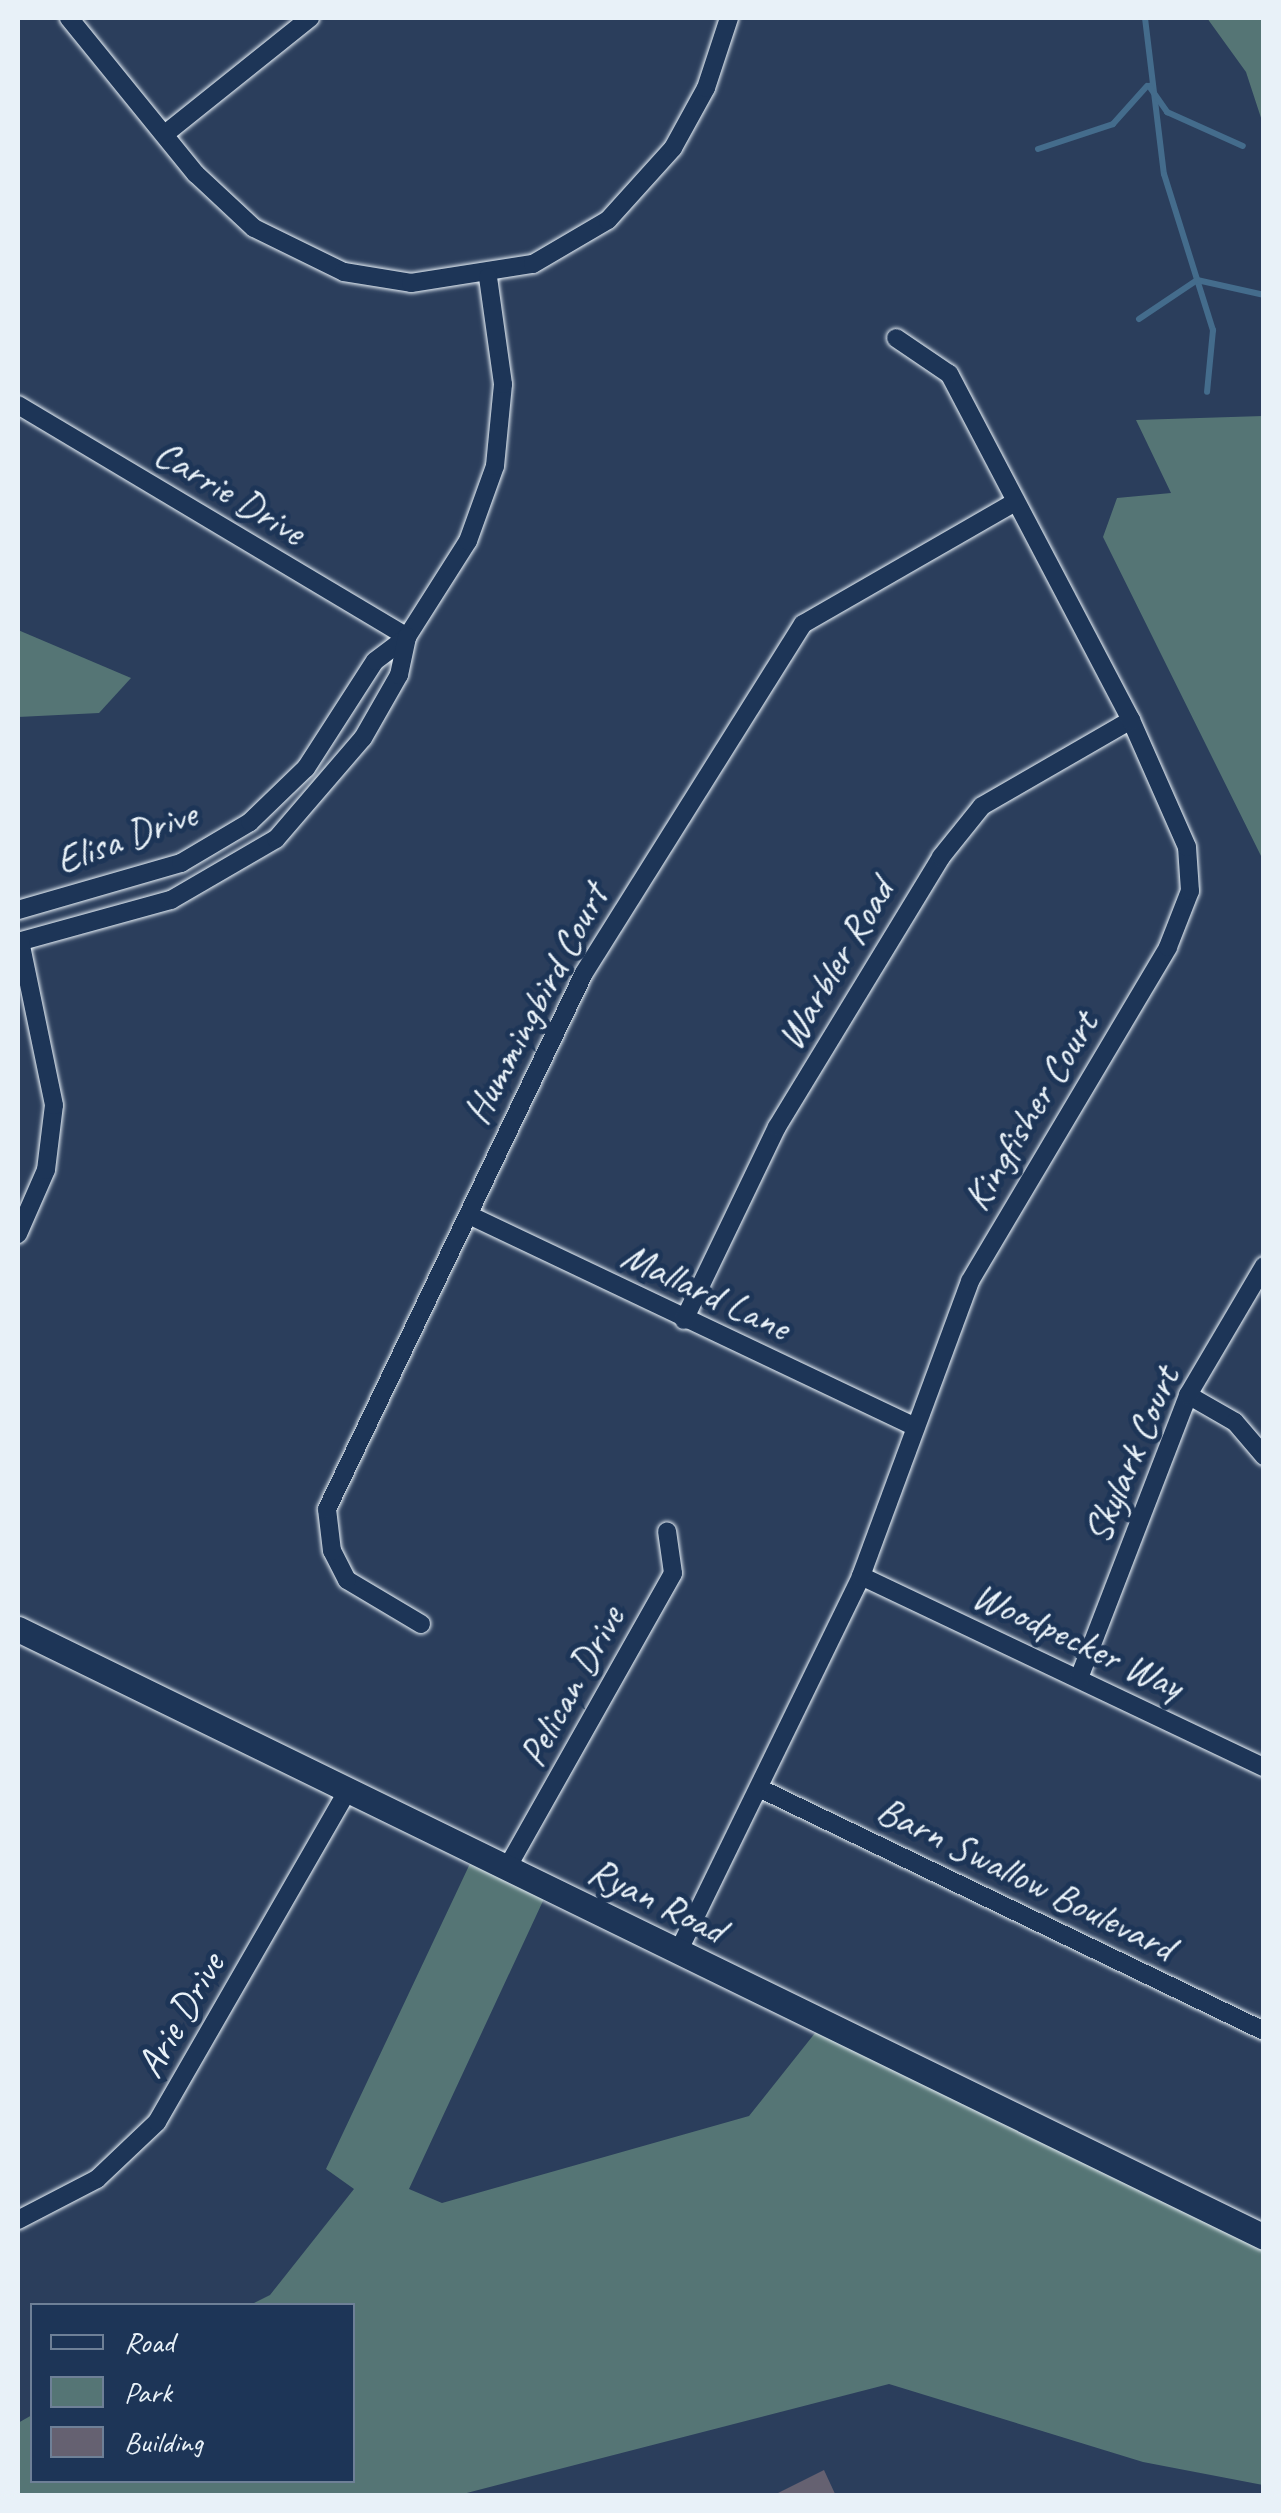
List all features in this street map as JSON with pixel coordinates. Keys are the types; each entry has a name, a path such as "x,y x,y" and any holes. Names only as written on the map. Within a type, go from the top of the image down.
{"street":[{"path":"69,18 219,199 297,254 389,282 488,277 560,251 631,200 706,88 729,18"},
{"path":"165,134 310,18"},
{"name":"Elisa Drive","path":"19,942 171,900 250,858 299,818 393,688 407,637 468,541 495,466 504,384 488,277"},
{"name":"Kingfisher Court","path":"678,1952 861,1576 970,1281 1168,947 1190,891 1188,846 1131,720 950,374 896,338"},
{"name":"Carrie Drive","path":"18,404 407,637"},
{"name":"Hummingbird Court","path":"421,1624 348,1580 332,1552 327,1510 584,973 767,669 803,624 1014,502"},
{"name":"Elisa Drive","path":"18,910 160,870 219,843 278,798 374,661 407,637"},
{"name":"Warbler Road","path":"684,1320 778,1128 941,857 982,806 1131,720"},
{"path":"278,798 299,818"},
{"path":"160,870 171,900"},
{"path":"18,1234 46,1170 54,1105 19,942"},
{"name":"Mallard Lane","path":"469,1215 914,1426"},
{"name":"Skylark Court","path":"1079,1678 1188,1395 1264,1266"},
{"path":"1188,1395 1235,1422 1264,1456"},
{"name":"Pelican Drive","path":"507,1868 673,1573 667,1531"},
{"name":"Woodpecker Way","path":"861,1576 1264,1767"},
{"name":"Ryan Road","path":"18,1629 1264,2237"},
{"name":"Barn Swallow Boulevard","path":"758,1788 1264,2031"},
{"name":"Arie Drive","path":"18,2220 97,2179 156,2122 348,1792"}],"green space":[{"path":"1207,18 1263,18 1263,124 1246,72"},
{"path":"1264,416 1263,860 1103,537 1117,498 1171,493 1136,420"},
{"path":"18,630 131,678 99,713 18,717"},
{"path":"475,1853 549,1888 409,2189 442,2203 749,2116 823,2023 1263,2237 1263,2485 1143,2462 889,2384 459,2495 18,2496 18,2423 30,2416 30,2483 355,2483 355,2303 254,2303 270,2295 354,2189 326,2169"}],"building":[{"path":"824,2470 836,2496 772,2496"}],"waterway":[{"path":"1145,18 1164,174 1213,330 1207,392"},
{"path":"1038,149 1113,124 1147,86"},
{"path":"1149,86 1167,112 1243,146"},
{"path":"1139,319 1197,280 1264,295"}]}
